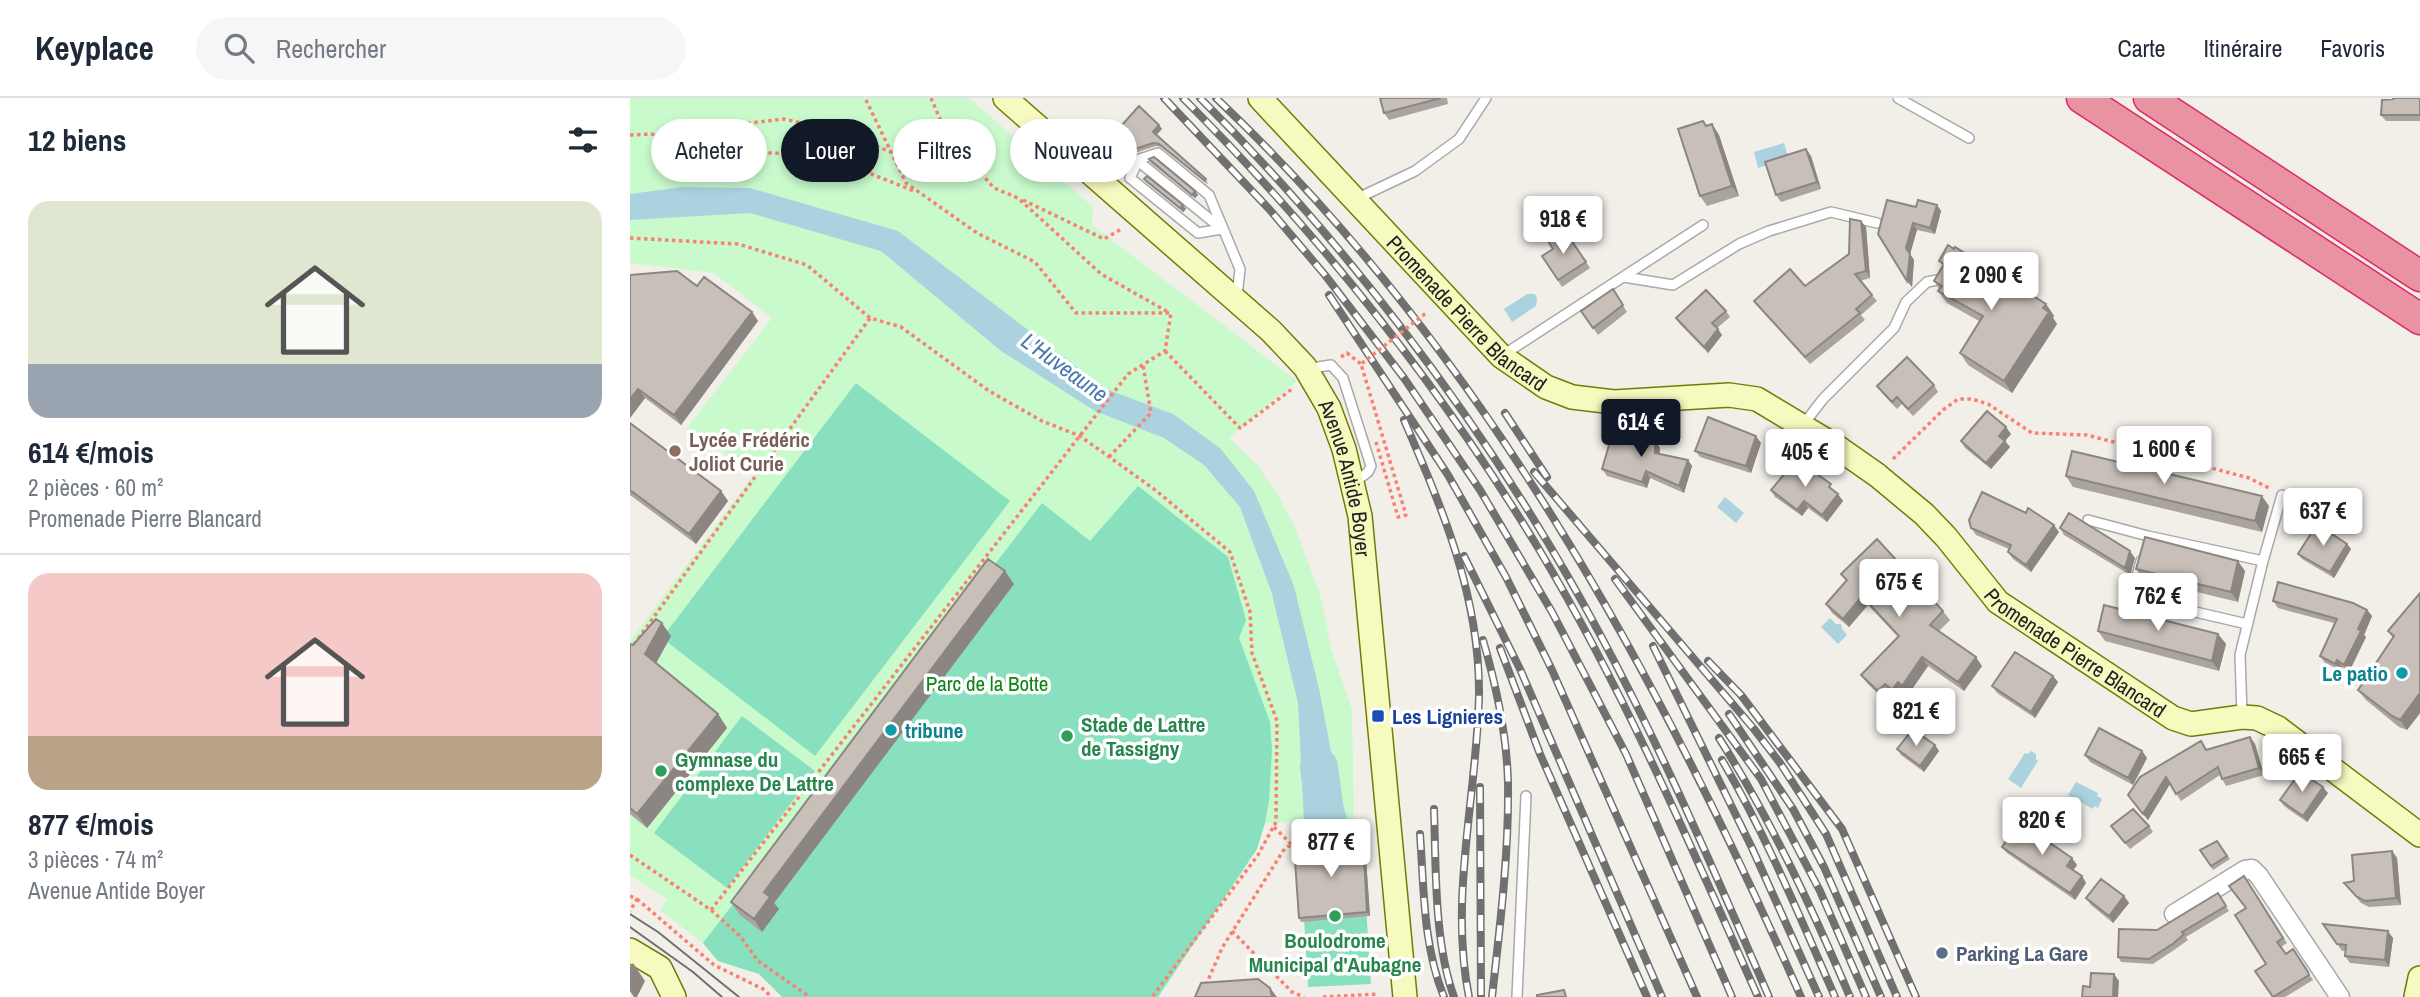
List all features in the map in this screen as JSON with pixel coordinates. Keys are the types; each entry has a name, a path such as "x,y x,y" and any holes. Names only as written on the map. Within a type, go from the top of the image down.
{"highway":[{"path":"2082,98 2420,319"},
{"path":"2149,98 2420,276"}],"street":[{"name":"Avenue Antide Boyer","path":"1005,98 1028,119"},
{"name":"Promenade Pierre Blancard","path":"1260,98 1501,356 1546,387 1572,397 1614,402 1743,395 1757,399 1804,425 1877,475 1924,514 1998,602 2173,718 2191,724 2242,717 2257,718 2278,727 2420,835"},
{"name":"Avenue Antide Boyer","path":"1099,182 1292,351 1329,408 1344,449 1364,538 1370,632 1405,997"},
{"path":"2174,915 2245,870 2252,869 2340,997"},
{"path":"630,950 660,968 674,997"},
{"path":"2416,997 2420,978"}],"lane":[{"path":"1354,199 1390,185 1415,171 1459,139 1486,98"},
{"path":"1898,98 1969,138"},
{"path":"1222,229 1198,233 1130,177 1138,161 1158,153 1209,195 1240,269 1236,301"},
{"path":"1138,161 1222,229"},
{"path":"1624,276 1673,285 1739,244 1769,231 1831,212 1877,223"},
{"path":"1501,356 1703,225"},
{"path":"1804,425 1822,399 1894,328 1906,302 1927,282 1942,279"},
{"path":"2242,717 2240,655 2282,495"},
{"path":"2088,520 2263,561"},
{"path":"2148,536 2131,597 2247,624"},
{"path":"1517,997 1527,796"}],"path":[{"path":"865,98 906,183 977,233 1035,262 1076,313 1171,313"},
{"path":"931,98 946,133 995,188 1104,239 1140,217"},
{"path":"767,121 784,119 834,130 891,152"},
{"path":"630,135 651,134"},
{"path":"767,153 794,154 859,169 923,195"},
{"path":"1018,198 1101,274 1171,313"},
{"path":"630,238 738,244 807,265 870,318 901,327 989,391 1042,421 1080,436 1154,489 1230,552 1250,612 1252,653 1277,721 1277,813 1274,827 1258,855 1152,997"},
{"path":"711,911 1128,374 1165,351 1171,313"},
{"path":"1362,365 1426,313"},
{"path":"630,650 870,318"},
{"path":"1165,351 1240,428 1259,416 1309,374"},
{"path":"1353,357 1362,365 1406,514 1398,517 1376,442"},
{"path":"1109,457 1151,414 1143,365"},
{"path":"1877,475 1943,410 1958,400 1972,399 1988,404 2032,433 2087,435 2249,478 2282,495"},
{"path":"1274,827 1291,844"},
{"path":"1206,985 1222,948 1285,848 1306,838 1367,834"},
{"path":"630,855 711,911 740,936 758,961 810,997"},
{"path":"630,896 637,899 714,965 765,990 771,997"},
{"path":"630,911 637,899"},
{"path":"1232,931 1292,992 1304,997"},
{"path":"1323,997 1378,994"}],"green space":[{"name":"Parc de la Botte","path":"630,98 969,98 993,119 893,119 893,182 996,182 996,122 1010,134 1010,182 1065,182 1093,207 1092,225 1297,381 1229,438 1258,466 1276,492 1293,523 1320,594 1331,648 1352,710 1354,819 1265,823 1257,849 1158,997 782,997 759,974 718,961 703,943 660,910 667,899 630,875 630,641 755,473 686,429 772,318 714,273 630,263"},
{"path":"856,383 1010,501 815,756 662,638"},
{"name":"Stade de Lattre de Tassigny","path":"1138,486 1228,557 1246,620 1239,638 1270,722 1272,750 1269,801 1257,849 1158,997 782,997 759,974 718,961 703,943 1042,503 1090,541"},
{"path":"742,716 815,771 727,888 654,833"},
{"name":"Boulodrome Municipal d'Aubagne","path":"1362,844 1371,984 1308,987 1300,849"}],"water":[{"path":"1784,143 1789,159 1758,168 1754,152"},
{"path":"682,187 750,188 898,231 1106,389 1173,414 1220,448 1254,491 1294,586 1347,819 1304,821 1298,703 1272,594 1240,507 1204,465 1164,438 1095,411 1001,351 881,251 750,213 630,220 630,194"},
{"path":"1527,294 1535,294 1536,306 1512,322 1504,309"},
{"path":"1725,497 1744,513 1736,523 1717,507"},
{"path":"1830,618 1836,624 1841,624 1847,635 1838,644 1821,627"},
{"path":"2031,751 2036,754 2038,761 2021,788 2008,779 2025,753"},
{"path":"2076,782 2098,793 2097,796 2102,799 2098,808 2094,806 2093,809 2068,795"}],"building":[{"path":"1380,98 1441,98 1384,113"},
{"path":"2420,98 2420,115 2381,115 2382,100"},
{"path":"1139,106 1159,125 1153,132 1206,179 1205,181 1159,144 1153,143 1137,148 1137,119 1127,119"},
{"path":"1703,121 1706,126 1712,124 1732,186 1700,196 1678,129"},
{"path":"1806,149 1817,182 1776,195 1765,162"},
{"path":"1154,157 1195,191 1192,195 1149,159"},
{"path":"1147,176 1183,205 1180,208 1144,179"},
{"path":"1887,200 1916,207 1918,200 1937,205 1930,228 1913,223 1906,248 1910,254 1907,281 1878,234"},
{"path":"1850,219 1861,221 1866,271 1855,274 1872,295 1856,309 1860,313 1805,357 1754,301 1790,269 1805,286 1849,254"},
{"path":"1565,231 1586,262 1558,280 1542,256 1553,249 1548,241"},
{"path":"1948,245 2046,304 2043,308 2049,312 2004,381 1960,353 1983,316 1938,291 1942,286 1934,281 1944,264 1939,261"},
{"path":"677,271 697,286 704,277 752,312 674,415 638,389 630,399 630,275"},
{"path":"1613,289 1623,305 1593,328 1581,311"},
{"path":"1706,290 1726,311 1712,323 1718,329 1704,347 1676,318"},
{"path":"1907,357 1934,385 1908,409 1897,397 1892,402 1877,386"},
{"path":"1987,411 2006,427 1999,436 2005,441 1986,463 1961,441"},
{"path":"1708,417 1756,436 1746,466 1695,451"},
{"path":"630,423 721,491 689,534 630,490"},
{"path":"1614,428 1655,441 1655,453 1688,460 1679,486 1646,471 1642,482 1602,469"},
{"path":"2072,451 2262,496 2255,521 2066,476"},
{"path":"1800,462 1831,484 1829,487 1838,494 1822,515 1804,501 1797,510 1771,490 1786,472 1790,474"},
{"path":"1982,492 2026,513 2028,508 2054,525 2026,565 2008,552 2011,545 1971,528 1969,520"},
{"path":"2069,513 2130,551 2125,568 2060,528"},
{"path":"2317,524 2347,544 2330,572 2298,554"},
{"path":"2145,537 2238,561 2231,592 2136,569"},
{"path":"1877,539 1943,611 1930,625 1976,657 1958,682 1922,657 1902,686 1898,682 1892,690 1885,684 1878,691 1861,675 1899,636 1862,596 1843,619 1826,604 1847,580 1841,574"},
{"path":"988,559 1005,571 764,892 770,897 754,919 731,902"},
{"path":"2278,582 2353,603 2367,610 2358,629 2361,631 2344,665 2337,660 2335,664 2320,656 2337,619 2273,601"},
{"name":"Le patio","path":"2420,593 2420,693 2400,720 2358,690 2394,636 2388,631"},
{"path":"2104,605 2218,634 2212,661 2098,631"},
{"name":"Gymnase du complexe De Lattre","path":"656,619 662,623 645,654 718,714 637,814 630,808 630,644 633,645"},
{"path":"2015,652 2053,676 2031,712 1992,686"},
{"path":"2099,728 2142,751 2128,778 2085,755"},
{"path":"1909,734 1916,739 1919,734 1935,745 1920,766 1897,749"},
{"path":"2250,737 2259,768 2222,779 2218,767 2176,794 2166,777 2143,814 2128,795 2140,777 2201,741 2206,750"},
{"path":"2300,772 2323,787 2303,816 2280,800"},
{"path":"2133,809 2149,826 2125,843 2111,826"},
{"path":"2019,822 2072,858 2067,866 2082,876 2070,893 2002,847"},
{"path":"1363,840 1367,912 1299,918 1294,846"},
{"path":"2217,841 2227,856 2211,866 2200,850"},
{"path":"2392,851 2396,898 2365,901 2344,883 2354,881 2352,855"},
{"path":"2244,876 2283,938 2277,942 2286,954 2293,949 2309,975 2273,997 2255,971 2266,964 2235,915 2246,908 2229,886"},
{"path":"2101,879 2124,896 2109,916 2086,898"},
{"path":"2218,893 2226,906 2182,932 2184,934 2174,943 2149,959 2118,957 2119,929 2157,930"},
{"path":"2323,924 2388,931 2385,960 2345,956 2346,945 2337,944"},
{"path":"2091,973 2114,974 2113,997 2082,997 2083,986 2090,987"},
{"path":"1258,979 1270,988 1272,997 1195,997 1201,983"},
{"path":"1564,990 1566,997 1537,997 1537,995"}],"waterway":[{"name":"L'Huveaune","path":"1319,767 1327,828"}],"tram line":[{"path":"630,914 658,932 739,997"},
{"path":"630,927 693,972 722,997"}],"railway":[{"path":"1164,98 1270,210 1325,275 1404,378 1480,490 1552,612 1626,754 1732,997"},
{"path":"1183,98 1330,258 1419,371 1502,490 1571,605 1629,715 1758,997"},
{"path":"1200,98 1252,151 1352,265 1444,386 1529,511 1596,626 1649,730 1769,997"},
{"path":"1216,98 1311,195 1398,297 1479,405 1553,518 1622,634 1686,753 1801,997"},
{"path":"1329,295 1448,475 1506,577 1552,670 1697,997"},
{"path":"1505,413 1547,477"},
{"path":"1404,420 1456,553 1466,588 1478,658 1477,733 1463,884 1462,922 1469,997"},
{"path":"1534,472 1780,763 1826,834 1897,997"},
{"path":"1464,556 1520,669 1662,997"},
{"path":"1615,579 1761,779 1820,891 1866,997"},
{"path":"1483,640 1500,710 1508,783 1501,917 1492,997"},
{"path":"1653,646 1752,848 1819,997"},
{"path":"1500,648 1540,754 1647,997"},
{"path":"1708,661 1741,695 1842,829 1916,997"},
{"path":"1729,714 1793,809 1824,867 1881,997"},
{"path":"1719,738 1790,865 1850,997"},
{"path":"1722,760 1768,847 1835,997"},
{"path":"1480,787 1481,997"},
{"path":"1434,809 1439,929 1447,976 1454,997"},
{"path":"1420,834 1428,938 1444,997"}],"place":[{"name":"Lycée Frédéric Joliot Curie","path":"675,451"},
{"name":"Le patio","path":"2402,673"},
{"name":"Les Lignieres","path":"1378,716"},
{"name":"tribune","path":"891,730"},
{"name":"Stade de Lattre de Tassigny","path":"1067,736"},
{"name":"Gymnase du complexe De Lattre","path":"661,771"},
{"name":"Boulodrome Municipal d'Aubagne","path":"1335,916"},
{"name":"Parking La Gare","path":"1942,953"}]}
